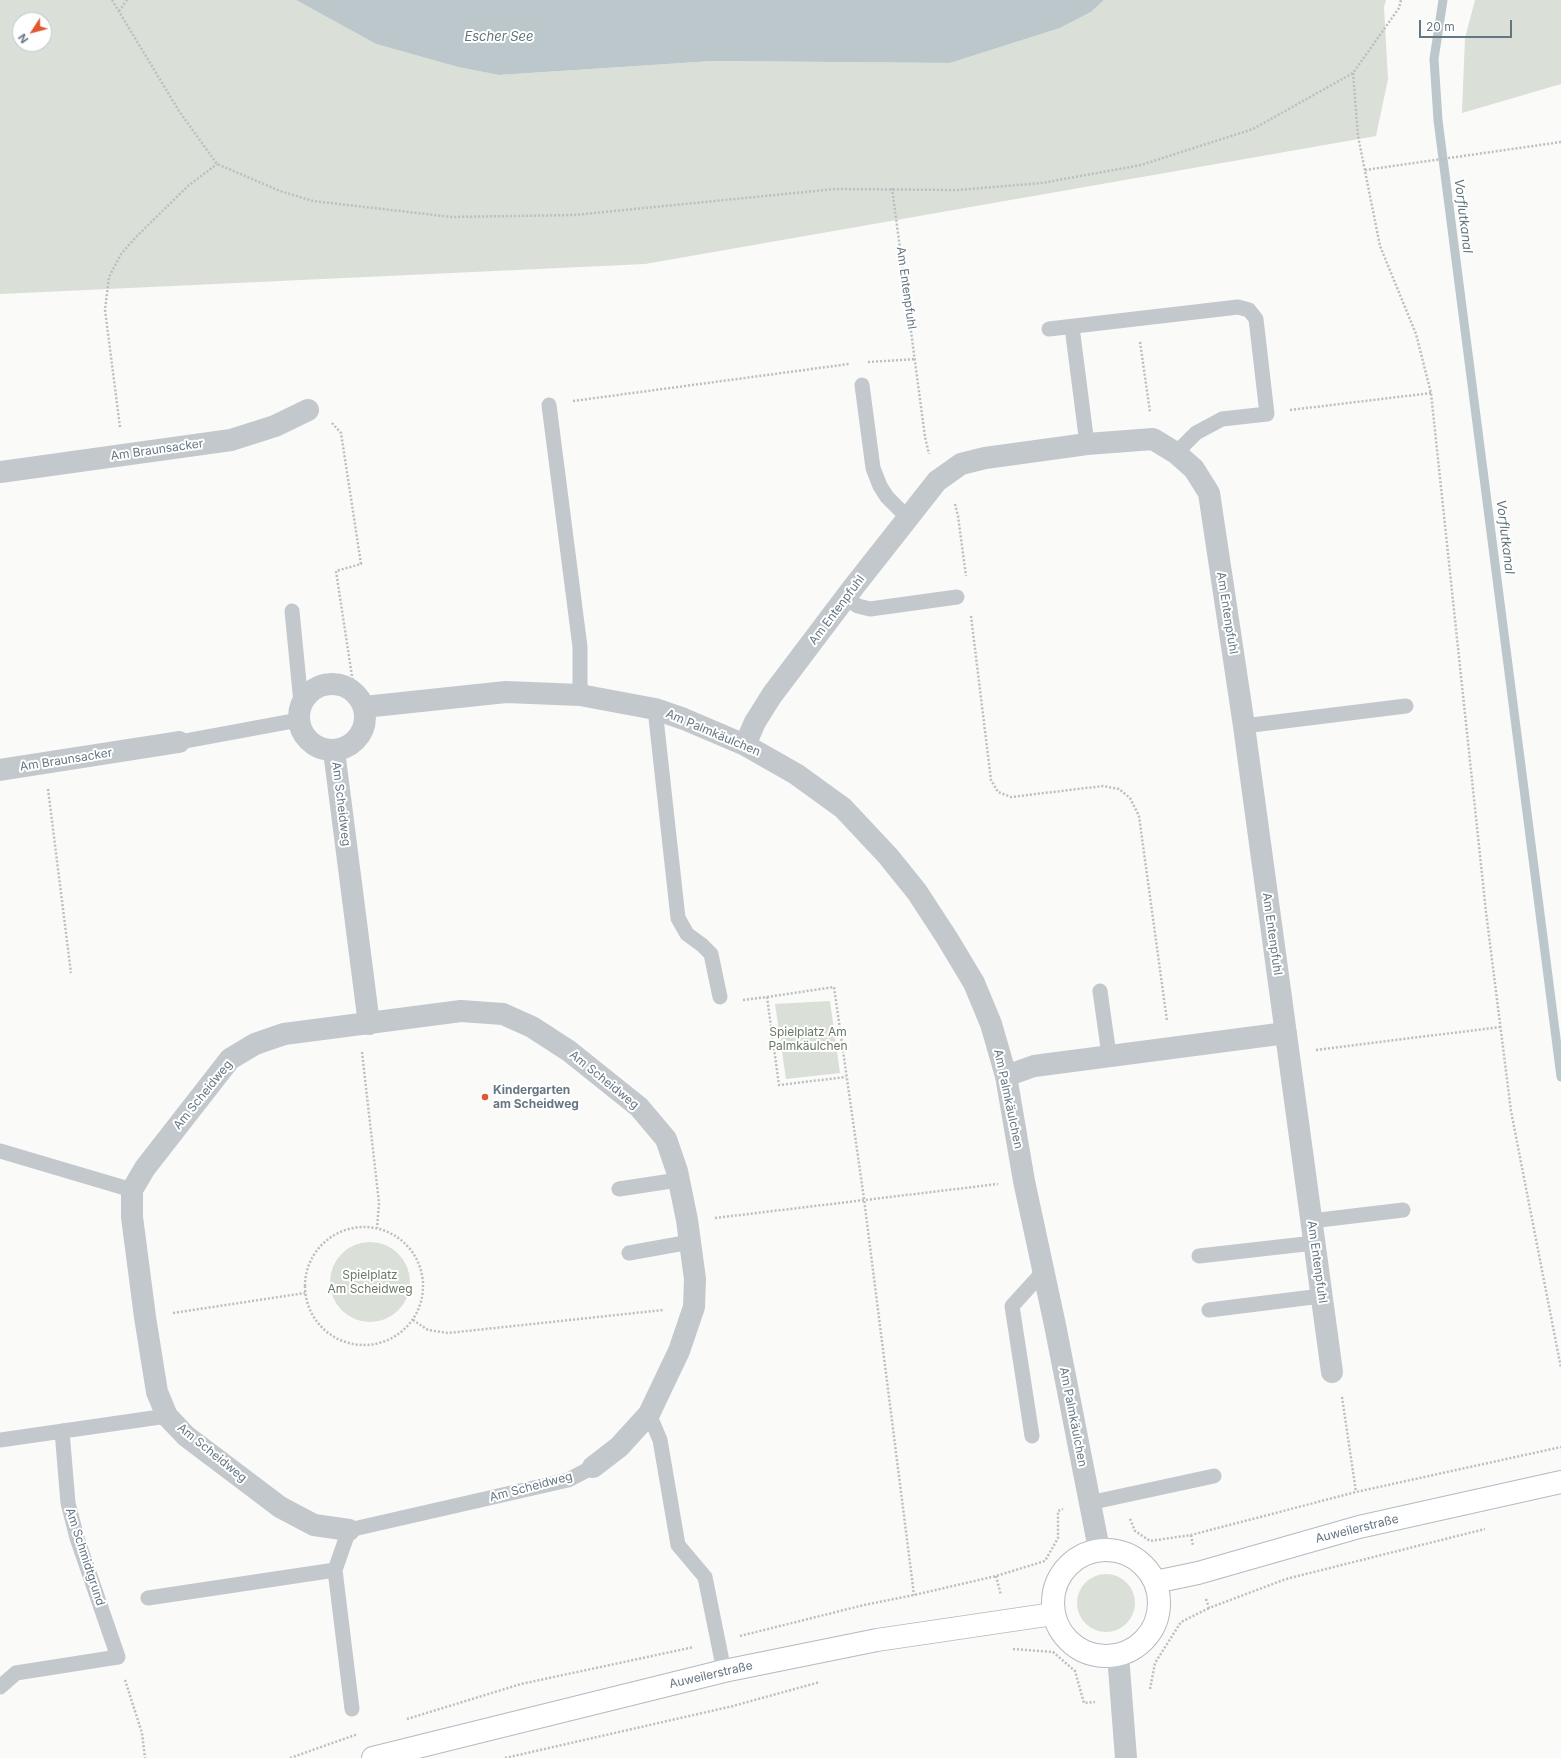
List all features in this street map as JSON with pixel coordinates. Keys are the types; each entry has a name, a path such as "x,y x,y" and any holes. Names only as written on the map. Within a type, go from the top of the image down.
{"street":[{"name":"Am Braunsacker","path":"0,472 231,440 275,426 308,410"},
{"name":"Am Entenpfuhl","path":"745,744 755,722 772,694 845,598 942,477 961,464 985,458 1087,444 1153,439 1176,453 1194,469 1209,493 1244,726 1332,1372"},
{"name":"Am Palmkäulchen","path":"300,712 308,694 319,686 330,684 344,685 359,699 506,692 580,695 655,709 745,744 796,774 843,808 888,856 917,892 974,983 991,1024 1006,1076 1024,1181 1044,1272 1098,1549"},
{"path":"300,712 302,732 311,744 322,749 334,751 351,745 360,737 366,720 359,699"},
{"name":"Am Braunsacker","path":"0,770 179,742"},
{"name":"Am Scheidweg","path":"334,751 364,1024"},
{"name":"Am Scheidweg","path":"349,1530 314,1525 280,1507 186,1436 167,1416 158,1392 145,1317 132,1217 132,1190 145,1168 230,1059 254,1044 284,1034 461,1011 503,1014 532,1027 569,1051 639,1107 666,1139 678,1180 687,1220 695,1279 694,1306 679,1351 648,1414 619,1447 593,1467"},
{"path":"1006,1076 1034,1066 1286,1032"},
{"name":"Auweilerstraße","path":"1155,1582 1198,1573 1359,1527 1561,1482"},
{"path":"1098,1549 1122,1551 1142,1563 1155,1582 1160,1604 1154,1627 1139,1645 1118,1655 1090,1654 1066,1639 1053,1614 1053,1592 1062,1571 1078,1556 1098,1549"},
{"name":"Auweilerstraße","path":"373,1758 724,1671 877,1640 1053,1614"},
{"path":"1118,1655 1126,1758"}],"lane":[{"path":"1049,329 1137,320 1238,307 1249,310 1256,319 1267,414 1222,419 1196,433 1176,453"},
{"path":"1072,327 1087,444"},
{"path":"862,384 873,468 880,486 887,497 908,518"},
{"path":"549,404 580,647 580,695"},
{"path":"845,598 858,606 870,609 957,597"},
{"path":"292,611 300,712"},
{"path":"1244,726 1406,706"},
{"name":"Am Palmkäulchen","path":"655,709 678,918 687,934 702,944 711,954 720,997"},
{"name":"Am Braunsacker","path":"179,742 300,712"},
{"path":"1100,991 1109,1055"},
{"path":"0,1151 132,1190"},
{"path":"619,1189 678,1180"},
{"path":"1311,1221 1403,1210"},
{"path":"629,1253 690,1242"},
{"path":"1199,1256 1314,1243"},
{"path":"1032,1436 1012,1306 1044,1272"},
{"path":"1209,1310 1321,1296"},
{"path":"648,1414 660,1440 678,1545 705,1577 724,1671"},
{"path":"0,1440 167,1416"},
{"name":"Am Schmidtgrund","path":"62,1431 68,1503 77,1538 118,1657"},
{"name":"Am Scheidweg","path":"349,1530 568,1480 593,1467"},
{"path":"1089,1503 1214,1476"},
{"path":"349,1530 336,1570 352,1709"},
{"path":"148,1598 336,1570"},
{"path":"0,1687 16,1672 118,1657"}],"path":[{"path":"112,0 179,111 217,164 280,191 313,201 452,217 574,215 835,189 892,188 958,190 1042,183 1141,165 1253,129 1353,73 1399,8 1401,0"},
{"path":"119,11 127,0"},
{"path":"1353,73 1358,136 1380,246 1416,334 1431,393 1500,1027 1511,1111 1561,1368"},
{"path":"1365,170 1561,142"},
{"path":"123,455 105,310 109,277 121,254 135,238 188,186 217,164"},
{"name":"Am Entenpfuhl","path":"892,188 916,359 925,437 942,477"},
{"path":"1137,320 1153,439"},
{"path":"865,362 886,359 916,359"},
{"path":"549,404 850,364"},
{"path":"1267,414 1431,393"},
{"path":"308,410 328,419 341,433 361,564 336,571 359,699"},
{"path":"942,477 958,516 966,580"},
{"path":"970,611 991,780 998,792 1011,797 1103,786 1119,789 1130,798 1139,816 1171,1047"},
{"path":"45,763 71,973"},
{"path":"720,997 729,1002 834,987 864,1199 914,1595"},
{"path":"767,996 779,1085 846,1077"},
{"path":"364,1024 380,1203 377,1228"},
{"path":"1288,1054 1500,1027"},
{"path":"687,1220 722,1218 864,1199 1024,1181"},
{"path":"358,1227 377,1228 398,1237 414,1254 422,1276 422,1299 413,1320 396,1337 373,1346 349,1344 328,1334 312,1316 305,1293 306,1274 312,1256 324,1242 340,1232 358,1227"},
{"path":"145,1317 305,1293"},
{"path":"413,1320 428,1330 448,1333 694,1306"},
{"path":"1332,1372 1340,1384 1356,1492"},
{"path":"1121,1496 1135,1531 1150,1541 1191,1534 1356,1492 1561,1447"},
{"path":"1286,1579 1492,1527"},
{"path":"1006,1650 1053,1652 1075,1671 1084,1703 1148,1696 1155,1663 1181,1622 1209,1608"},
{"path":"118,1657 142,1733 145,1758"},
{"path":"505,1758 733,1706 822,1681"}],"green space":[{"path":"0,0 296,0 376,44 458,67 499,75 713,61 950,63 1060,28 1091,12 1104,0 1386,0 1384,7 1388,79 1376,136 645,264 0,294"},
{"path":"1475,0 1561,0 1561,84 1462,113 1465,38"},
{"name":"Spielplatz Am Palmkäulchen","path":"830,1001 840,1073 786,1079 775,1004"},
{"name":"Spielplatz Am Scheidweg","path":"370,1242 385,1245 398,1254 407,1267 410,1282 407,1297 398,1310 385,1319 370,1322 355,1319 342,1310 333,1297 330,1282 333,1267 342,1254 355,1245"},
{"path":"1100,1574 1112,1574 1127,1582 1135,1597 1135,1609 1127,1624 1112,1632 1100,1632 1085,1624 1077,1609 1077,1597 1085,1582"}],"water":[{"name":"Escher See","path":"296,0 1104,0 1091,12 1060,28 950,63 713,61 499,75 458,67 376,44"}],"waterway":[{"name":"Vorflutkanal","path":"1443,0 1434,59 1438,120 1561,1077"}],"place":[{"name":"Kindergarten am Scheidweg","path":"485,1097"}]}
